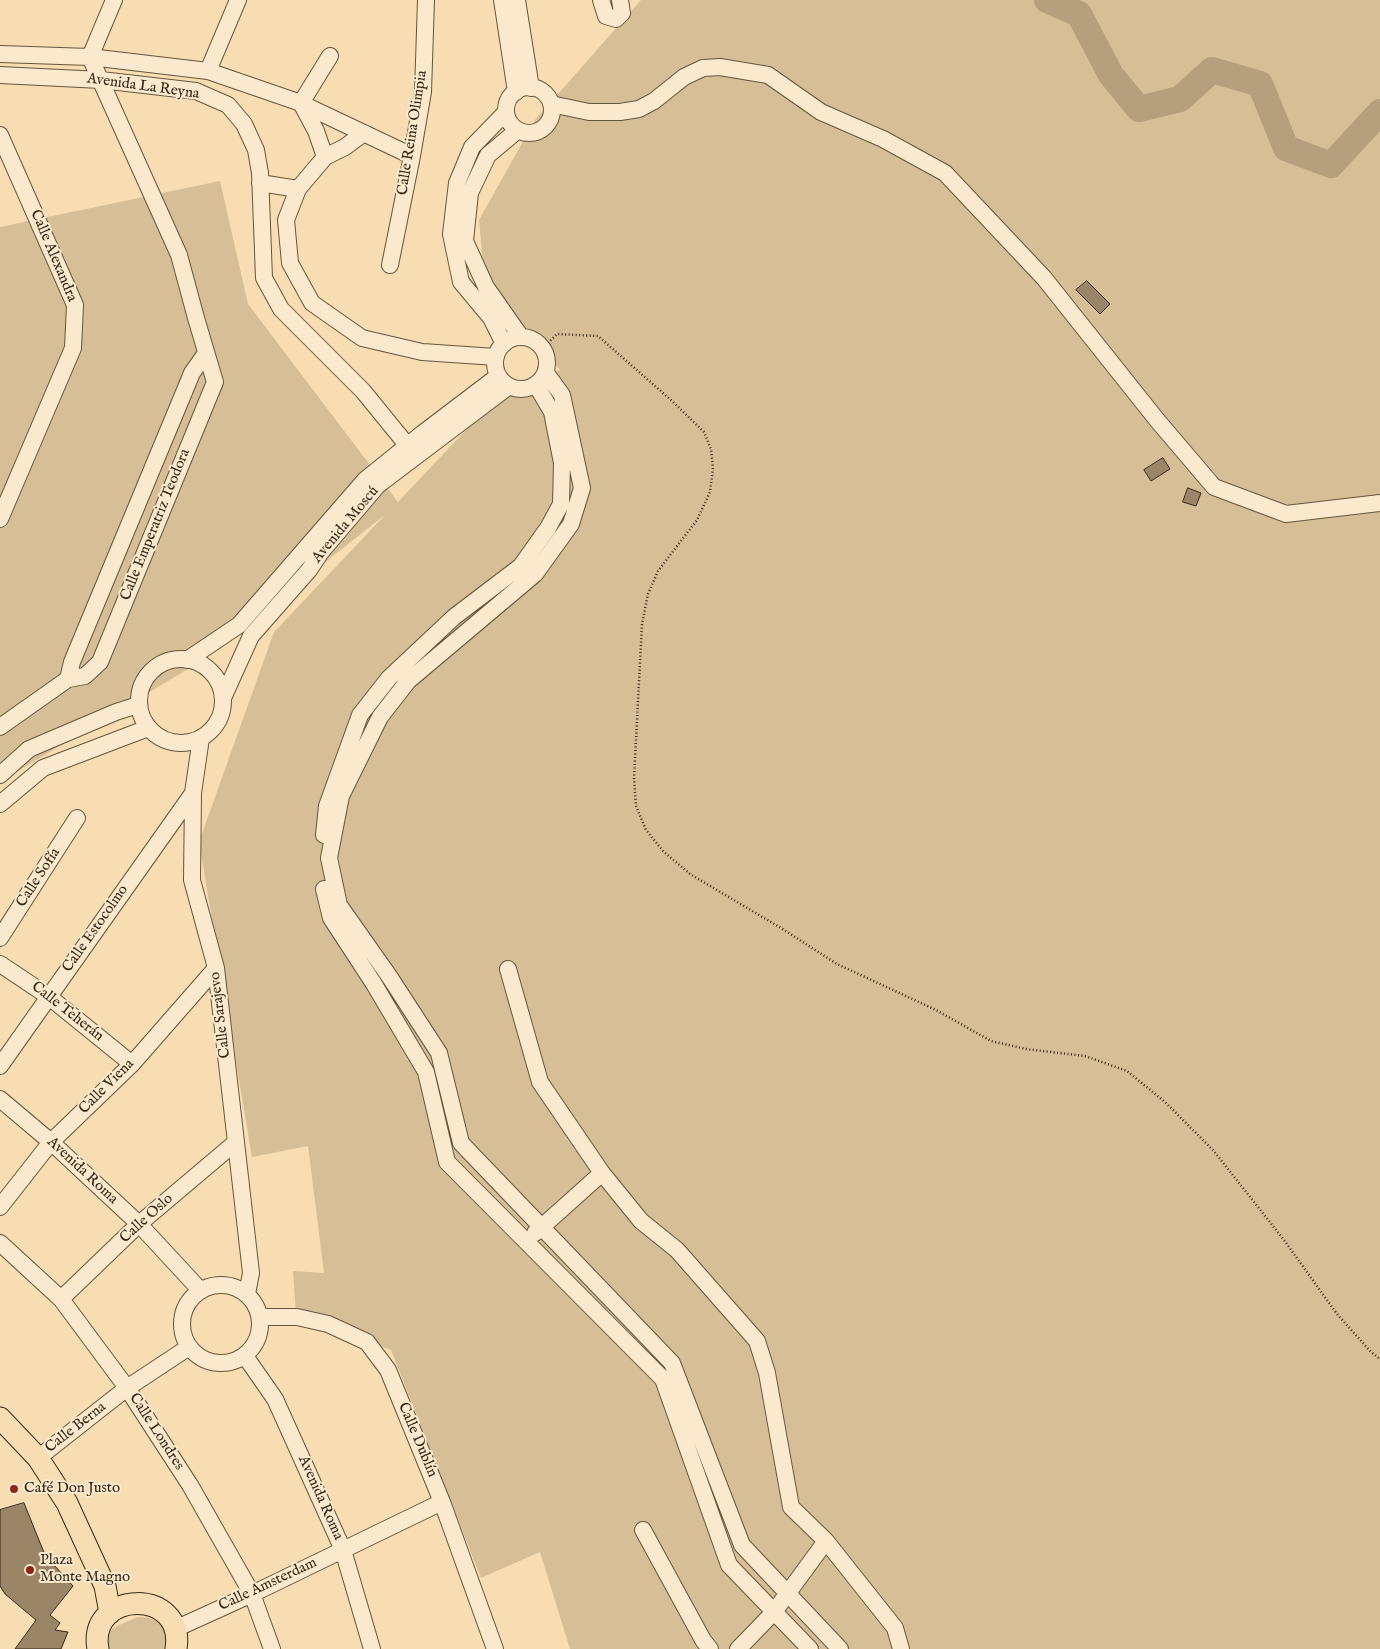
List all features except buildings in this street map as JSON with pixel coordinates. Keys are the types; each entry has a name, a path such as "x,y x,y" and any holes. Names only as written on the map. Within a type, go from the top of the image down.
{"main road":[{"path":"0,1418 38,1458 67,1503 105,1586 118,1608"},
{"path":"98,1649 98,1633 103,1622 118,1608 138,1602 150,1604 161,1610 169,1618 176,1639"}],"street":[{"path":"90,56 114,0"},
{"path":"208,71 238,0"},
{"name":"Calle Reina Olimpia","path":"390,264 423,92 426,0"},
{"path":"502,0 523,90"},
{"path":"517,0 523,90"},
{"path":"601,0 606,16 616,19 622,13 620,0"},
{"name":"Avenida La Reyna","path":"0,54 90,56 208,71 302,103 412,156"},
{"name":"Calle Emperatriz Teodora","path":"0,727 68,679 85,676 100,662 215,382 179,255 90,56"},
{"path":"324,157 316,131 302,103 330,56"},
{"path":"551,104 589,112 620,112 638,109 654,101 684,77 703,68 720,67 768,75 821,112 883,140 945,173 1044,278 1157,420 1214,487 1286,514 1380,503"},
{"name":"Avenida La Reyna","path":"0,74 101,80 196,91 228,105 244,124 256,150 260,183 264,278 281,309 363,391 407,446"},
{"path":"523,90 544,93 551,104 552,112 546,126 533,133 518,130 508,120 506,112 510,97 523,90"},
{"path":"506,112 472,146 457,183 451,234 462,282 491,318 500,350 496,370 503,381 518,389 527,389 541,379"},
{"path":"518,130 488,155 470,193 465,241 486,288 521,337"},
{"path":"364,133 345,147 324,157 298,189 286,220 290,263 312,303 362,338 422,352 500,350 509,340 521,337 537,342 543,348 547,360 541,379 552,412 562,462 561,504 548,528 506,587 408,681 380,717 341,796 329,858 339,905 426,1072 447,1162 663,1379 729,1565 810,1649"},
{"name":"Calle Alexandra","path":"0,135 75,305 73,348 0,518"},
{"path":"260,183 298,189"},
{"path":"303,330 320,308"},
{"name":"Calle Emperatriz Teodora","path":"68,679 72,662 184,391 192,373 206,353"},
{"name":"Avenida Moscú","path":"316,548 366,480 407,446 503,381"},
{"name":"Avenida Moscú","path":"223,698 245,631 316,548 378,485 503,381"},
{"path":"506,587 454,617 389,678 360,715 327,806 320,870 331,918 439,1053 460,1143 672,1363 742,1545 840,1649"},
{"name":"Avenida Moscú","path":"186,660 245,631"},
{"path":"177,659 203,665 213,674 220,685 223,698 218,722 201,738 187,743 172,742 159,737 148,728 141,717 138,705 139,691 144,679 152,669 164,662 177,659"},
{"path":"389,678 401,690"},
{"path":"0,775 29,749 116,712 138,705"},
{"path":"0,804 43,768 148,728"},
{"name":"Calle Sarajevo","path":"201,738 192,793 192,880 216,968 252,1273 247,1294"},
{"name":"Calle Estocolmo","path":"0,1066 192,793"},
{"name":"Calle Sofía","path":"0,938 77,818"},
{"name":"Calle Teherán","path":"0,964 48,996 132,1064"},
{"name":"Calle Viena","path":"0,1207 51,1142 132,1064 216,968"},
{"path":"508,969 540,1082 602,1173 641,1221 677,1250 757,1341 767,1373 791,1508 826,1541 895,1628 902,1649"},
{"name":"Avenida Roma","path":"0,1099 51,1142 139,1224 201,1291"},
{"name":"Calle Oslo","path":"62,1299 139,1224 236,1142"},
{"path":"527,1242 541,1227 602,1173"},
{"name":"Calle Londres","path":"0,1243 62,1299 127,1388 190,1485 252,1594 272,1649"},
{"path":"224,1285 236,1288 247,1294 256,1305 260,1317 261,1328 253,1348 245,1356 234,1362 222,1364 209,1362 197,1356 189,1347 183,1335 184,1310 191,1299 201,1291 212,1286 224,1285"},
{"name":"Calle Dublín","path":"260,1317 297,1317 328,1324 367,1342 388,1370 442,1502 495,1649"},
{"name":"Calle Berna","path":"38,1458 127,1388 189,1347"},
{"name":"Avenida Roma","path":"245,1356 275,1399 343,1550 372,1649"},
{"name":"Calle Amsterdam","path":"176,1639 252,1594 442,1502"},
{"path":"643,1530 703,1640 710,1649"},
{"path":"738,1649 774,1612 826,1541"}],"path":[{"path":"543,348 557,334 598,336 671,400 704,432 711,449 713,468 710,492 697,520 658,571 648,594 642,624 634,779 636,806 646,830 663,851 690,874 837,964 936,1010 991,1041 1086,1056 1127,1071 1165,1102 1213,1150 1284,1240 1337,1314 1371,1352 1380,1359"}],"shaded area":[{"path":"641,0 1380,0 1380,1649 570,1649 540,1552 481,1578 391,1350 296,1315 293,1271 324,1273 308,1146 252,1157 199,842 274,632 385,515 193,666 13,774 0,785 0,227 220,181 248,304 398,502 497,397 560,370 485,285 479,220 535,120"},
{"path":"138,1617 153,1619 165,1627 167,1649 105,1649 109,1631"}],"waterway":[{"path":"1047,0 1079,14 1111,75 1139,109 1180,99 1212,70 1260,84 1286,148 1331,165 1380,112"}],"place":[{"name":"Café Don Justo","path":"14,1489"},
{"name":"Plaza Monte Magno","path":"30,1570"}]}
